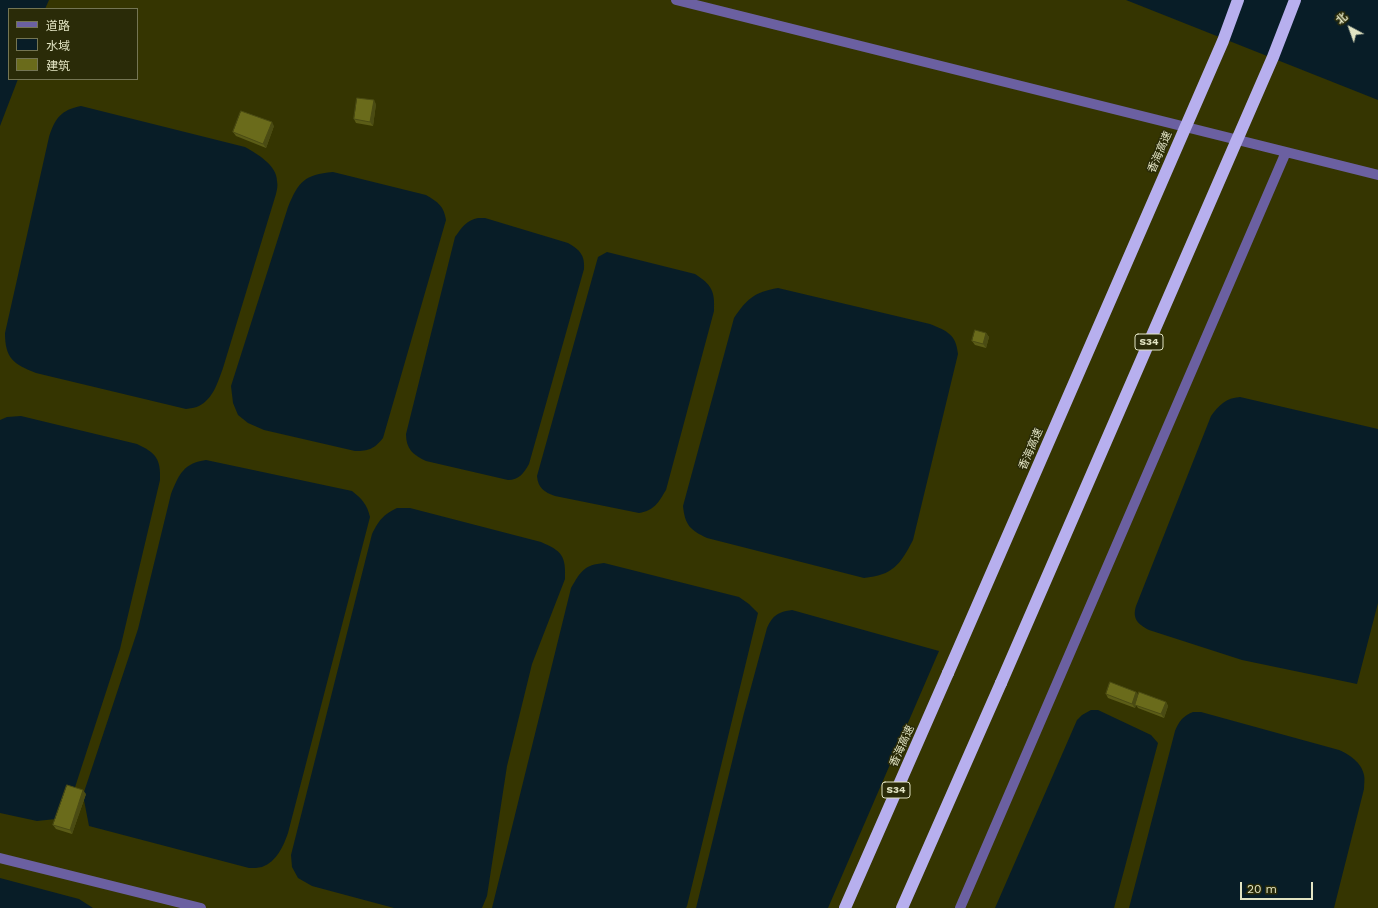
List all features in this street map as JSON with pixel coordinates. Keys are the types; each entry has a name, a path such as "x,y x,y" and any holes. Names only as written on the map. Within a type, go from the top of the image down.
{"highway":[{"name":"香海高速","path":"844,908 952,665 1223,41 1238,0"},
{"name":"S34","path":"902,908 1273,57 1295,0"}],"street":[{"path":"676,0 1378,175"},
{"path":"960,908 1286,152"},
{"path":"0,858 201,908"}],"water":[{"path":"0,0 49,0 45,8 8,8 8,80 18,80 0,126"},
{"path":"1126,0 1378,0 1378,100"},
{"path":"81,106 245,147 266,161 274,170 276,175 276,194 223,368 211,395 204,403 197,407 186,409 36,373 16,363 12,359 7,349 5,333 49,137 56,120 60,116 68,110"},
{"path":"333,172 426,195 440,205 444,211 446,220 383,438 377,445 364,451 355,451 264,430 248,423 238,415 233,403 231,386 292,198 299,185 304,181 315,175"},
{"path":"478,218 485,218 568,243 581,253 584,260 584,269 529,464 521,475 512,480 426,461 411,451 406,439 455,237 465,224"},
{"path":"607,252 695,274 709,285 714,298 714,311 666,490 656,505 649,510 639,513 555,496 540,487 537,476 598,257"},
{"path":"778,288 930,324 950,334 957,347 958,354 913,540 904,556 894,567 889,571 874,577 864,578 707,538 692,529 685,518 683,506 734,318 752,297"},
{"path":"1240,397 1378,429 1378,603 1357,684 1242,660 1149,630 1142,626 1135,618 1136,606 1211,416 1223,403"},
{"path":"21,416 137,444 149,450 153,454 160,467 160,480 120,649 65,818 37,821 0,813 0,420 7,417"},
{"path":"206,460 352,491 364,502 370,517 288,833 282,848 276,857 259,868 249,868 89,826 83,795 138,629 171,494 180,475 187,467"},
{"path":"397,508 410,508 541,542 554,548 561,555 565,565 565,579 532,664 507,766 487,896 482,908 394,908 312,886 298,878 292,867 291,855 372,534 382,518"},
{"path":"604,563 739,597 758,613 687,906 686,908 492,908 571,588 587,567"},
{"path":"792,610 939,651 828,908 696,908 744,713 767,628 771,620 776,615"},
{"path":"1091,710 1098,710 1151,735 1158,743 1114,908 995,908 1077,720"},
{"path":"1193,712 1201,712 1339,750 1351,757 1361,767 1364,777 1364,789 1334,908 1129,908 1175,731 1182,719"},
{"path":"0,878 79,899 93,908 0,908"}],"building":[{"path":"357,98 374,100 370,122 354,119"},
{"path":"241,111 272,122 263,144 233,132"},
{"path":"975,330 986,333 983,344 972,341"},
{"path":"1110,682 1136,692 1132,704 1106,694"},
{"path":"1139,692 1166,702 1161,714 1135,705"},
{"path":"67,785 83,790 70,830 53,825"}]}
